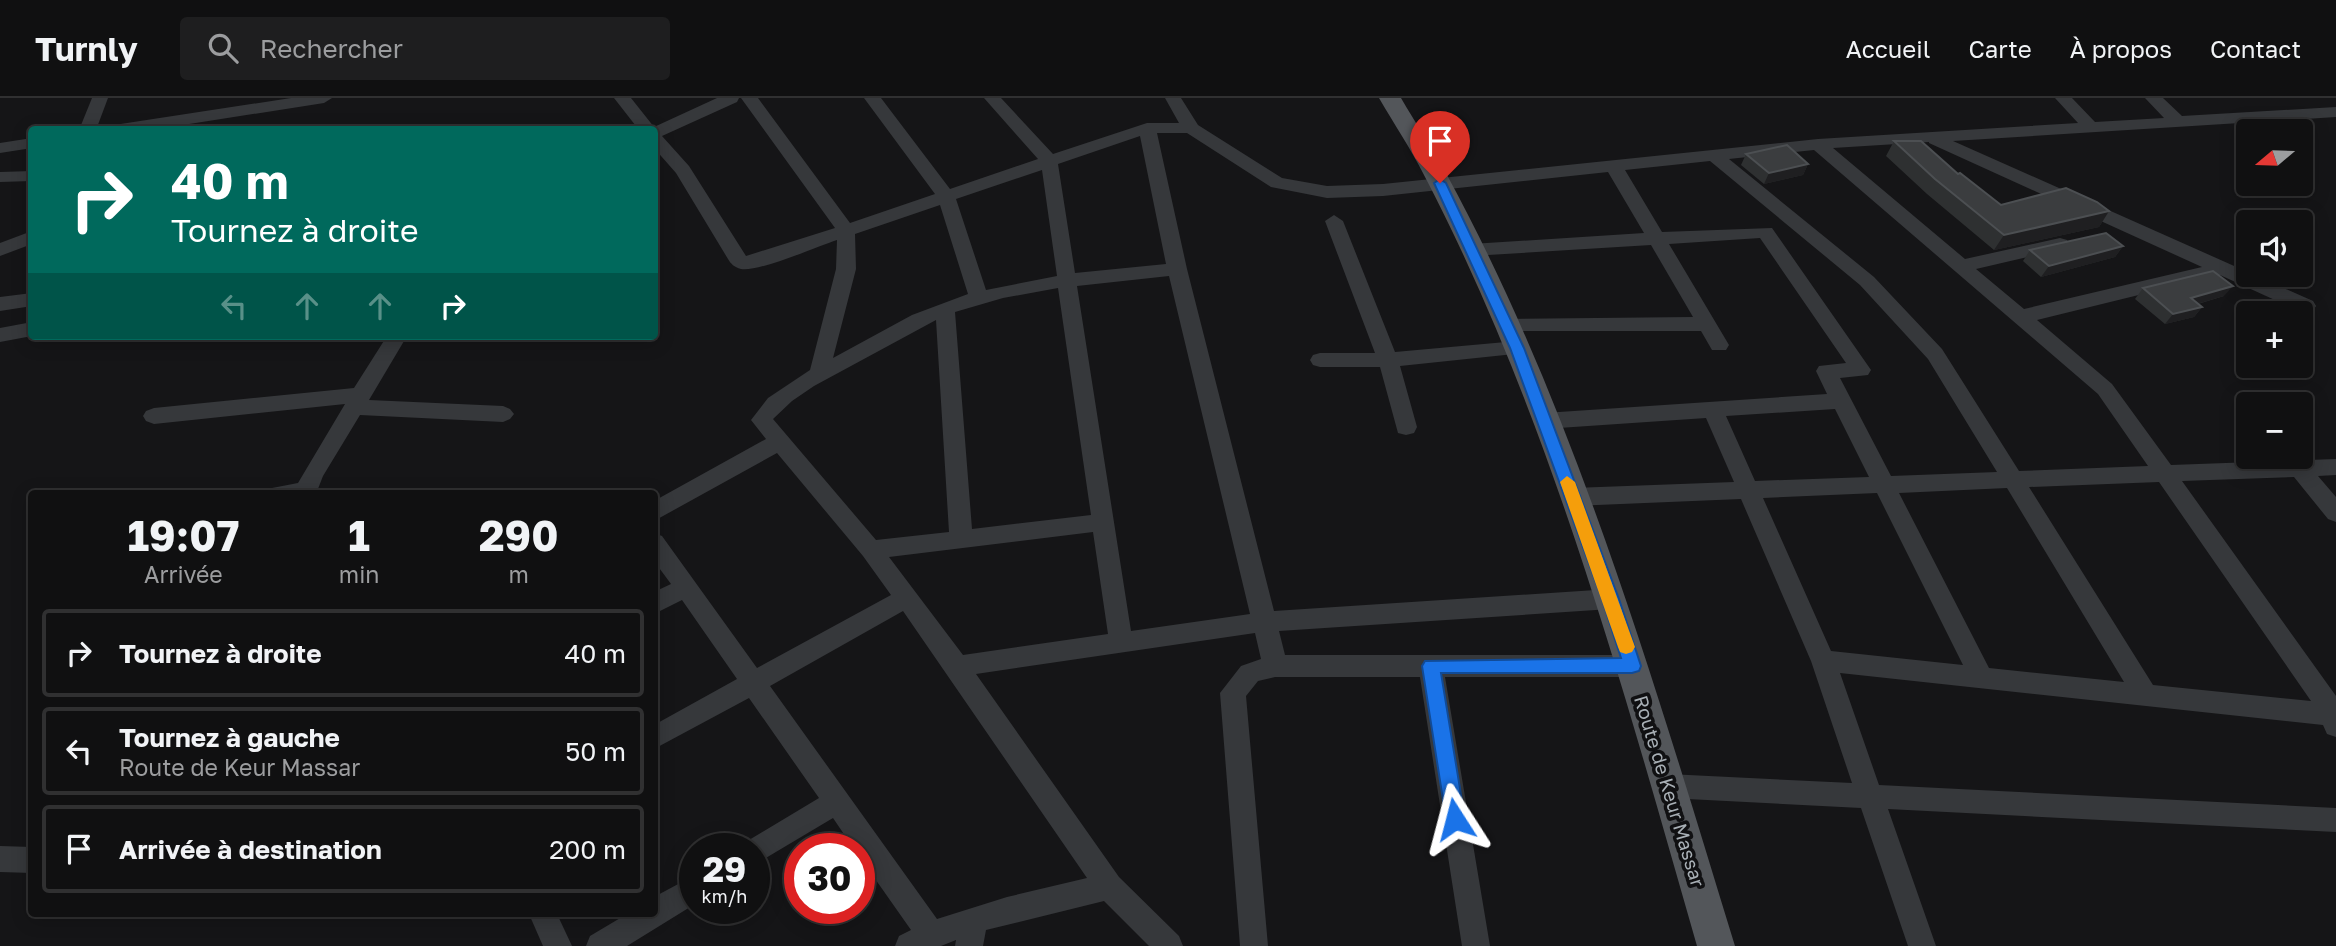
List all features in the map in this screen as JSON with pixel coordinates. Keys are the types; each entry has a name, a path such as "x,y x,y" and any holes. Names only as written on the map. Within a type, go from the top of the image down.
{"main road":[{"name":"Route de Keur Massar","path":"1390,98 1440,183 1511,336 1544,421 1611,599 1716,946"}],"street":[{"path":"89,126 100,98"},
{"path":"197,124 205,98"},
{"path":"169,126 197,124 324,98"},
{"path":"622,98 646,126"},
{"path":"658,133 731,98"},
{"path":"750,98 846,230 846,269 818,374"},
{"path":"872,98 946,196 979,299"},
{"path":"992,98 1049,160 1121,642"},
{"path":"1173,98 1191,128 1232,157 1277,183 1327,192 1383,190 1818,144 2336,112"},
{"path":"2063,98 2091,127"},
{"path":"2152,98 2178,121"},
{"path":"2254,98 2274,116"},
{"path":"658,140 683,170 737,259 743,263 1147,128 1191,128"},
{"path":"1147,128 1177,269 1275,666"},
{"path":"1930,137 2295,301"},
{"path":"0,148 28,144"},
{"path":"1818,144 2105,389 2336,715 2336,726"},
{"path":"1714,155 1867,281 1935,354 2146,695"},
{"path":"1613,165 1719,345"},
{"path":"0,177 28,176"},
{"path":"1334,221 1388,360 1406,427"},
{"path":"2106,234 2132,228"},
{"path":"1471,250 1765,232 1861,370 1826,371 1982,678"},
{"path":"0,250 28,239"},
{"path":"1961,266 2079,239"},
{"path":"2021,317 2222,268"},
{"path":"1160,942 1109,886 957,666 871,550 762,419 768,408 818,374 945,309 1006,291 1066,281 1177,269"},
{"path":"0,304 28,300"},
{"path":"945,309 961,540"},
{"path":"1320,360 1388,360 1511,336 1707,324"},
{"path":"0,335 28,330"},
{"path":"307,490 312,475 395,340"},
{"path":"154,416 357,401 503,414"},
{"path":"1544,421 1840,401"},
{"path":"1713,410 1823,661 1922,946"},
{"path":"658,510 780,441"},
{"path":"2313,468 2336,467"},
{"path":"1573,497 2300,469 2336,513"},
{"path":"871,550 1103,522"},
{"path":"658,548 837,802 920,940 971,934 1109,886"},
{"path":"658,602 686,587"},
{"path":"658,736 906,598"},
{"path":"957,666 1265,622 1611,599"},
{"path":"1823,661 2336,715"},
{"path":"1254,946 1233,693 1250,673 1275,666 1632,666"},
{"path":"1431,666 1476,946"},
{"path":"1668,786 2336,820"},
{"path":"770,842 837,802"},
{"path":"0,859 28,860"},
{"path":"658,911 679,898"},
{"path":"544,917 558,946"},
{"path":"600,946 647,917"}],"building":[{"path":"1894,141 1921,141 1958,174 2001,205 2066,188 2097,202 2109,211 2004,235 1935,179"},
{"path":"1787,145 1808,164 1769,173 1746,154"},
{"path":"2106,233 2123,246 2049,266 2030,250"},
{"path":"2213,271 2233,286 2191,298 2202,307 2173,314 2143,288"}],"slow traffic":[{"path":"1567,482 1626,647"}],"route":[{"path":"1440,183 1517,348 1611,599 1632,666 1431,666 1455,819"}]}
